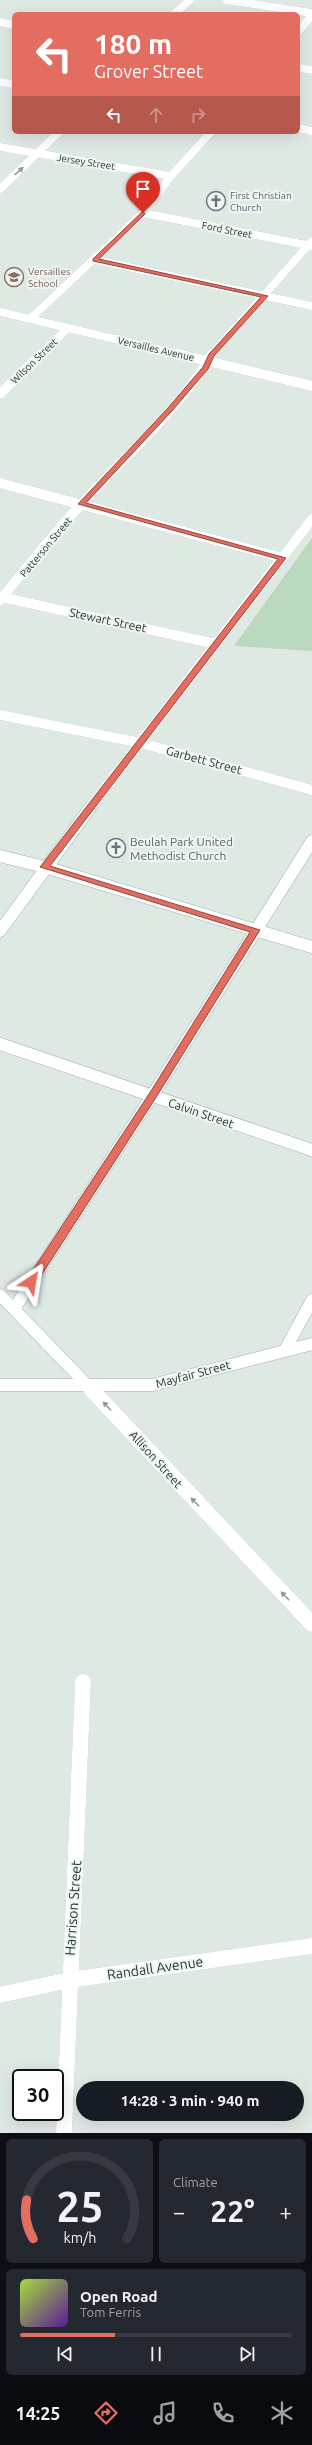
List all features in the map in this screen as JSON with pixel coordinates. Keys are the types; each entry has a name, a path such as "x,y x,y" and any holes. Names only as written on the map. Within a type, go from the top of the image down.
{"street":[{"path":"176,12 190,0"},
{"path":"227,0 300,12"},
{"path":"300,12 312,14 300,29"},
{"path":"0,22 12,25"},
{"path":"300,68 312,70"},
{"path":"0,82 12,84"},
{"path":"300,128 312,131"},
{"path":"0,189 57,134"},
{"path":"30,319 95,260 143,213 171,176 209,134"},
{"name":"Jersey Street","path":"0,147 171,176"},
{"name":"Ford Street","path":"143,213 311,244"},
{"name":"Patterson Street","path":"1,598 81,504 169,411 206,367 211,355 311,244"},
{"path":"95,260 312,306"},
{"name":"Versailles Avenue","path":"0,312 312,386"},
{"name":"Wilson Street","path":"0,394 68,328"},
{"path":"0,483 283,558"},
{"path":"0,931 45,867 142,743 312,519"},
{"name":"Stewart Street","path":"1,598 216,644"},
{"name":"Garbett Street","path":"0,715 142,743 312,790"},
{"path":"14,1309 152,1096 255,930 312,842"},
{"path":"0,856 45,867 312,947"},
{"name":"Calvin Street","path":"0,1044 312,1150"},
{"name":"Allison Street","path":"0,1295 89,1386 312,1624"},
{"path":"285,1350 312,1300"},
{"name":"Mayfair Street","path":"0,1385 152,1385 312,1344"},
{"name":"Harrison Street","path":"64,2133 68,1980 76,1870 83,1682"},
{"name":"Randall Avenue","path":"0,1995 68,1980 312,1946"}],"green space":[{"path":"312,538 312,651 234,646"}],"place":[{"name":"First Christian Church","path":"216,201"},
{"name":"Versailles School","path":"14,277"},
{"name":"Beulah Park United Methodist Church","path":"116,848"}],"route":[{"path":"31,1282 152,1096 255,930 45,867 283,558 81,504 169,411 206,367 211,355 265,296 95,260 143,213"}]}
